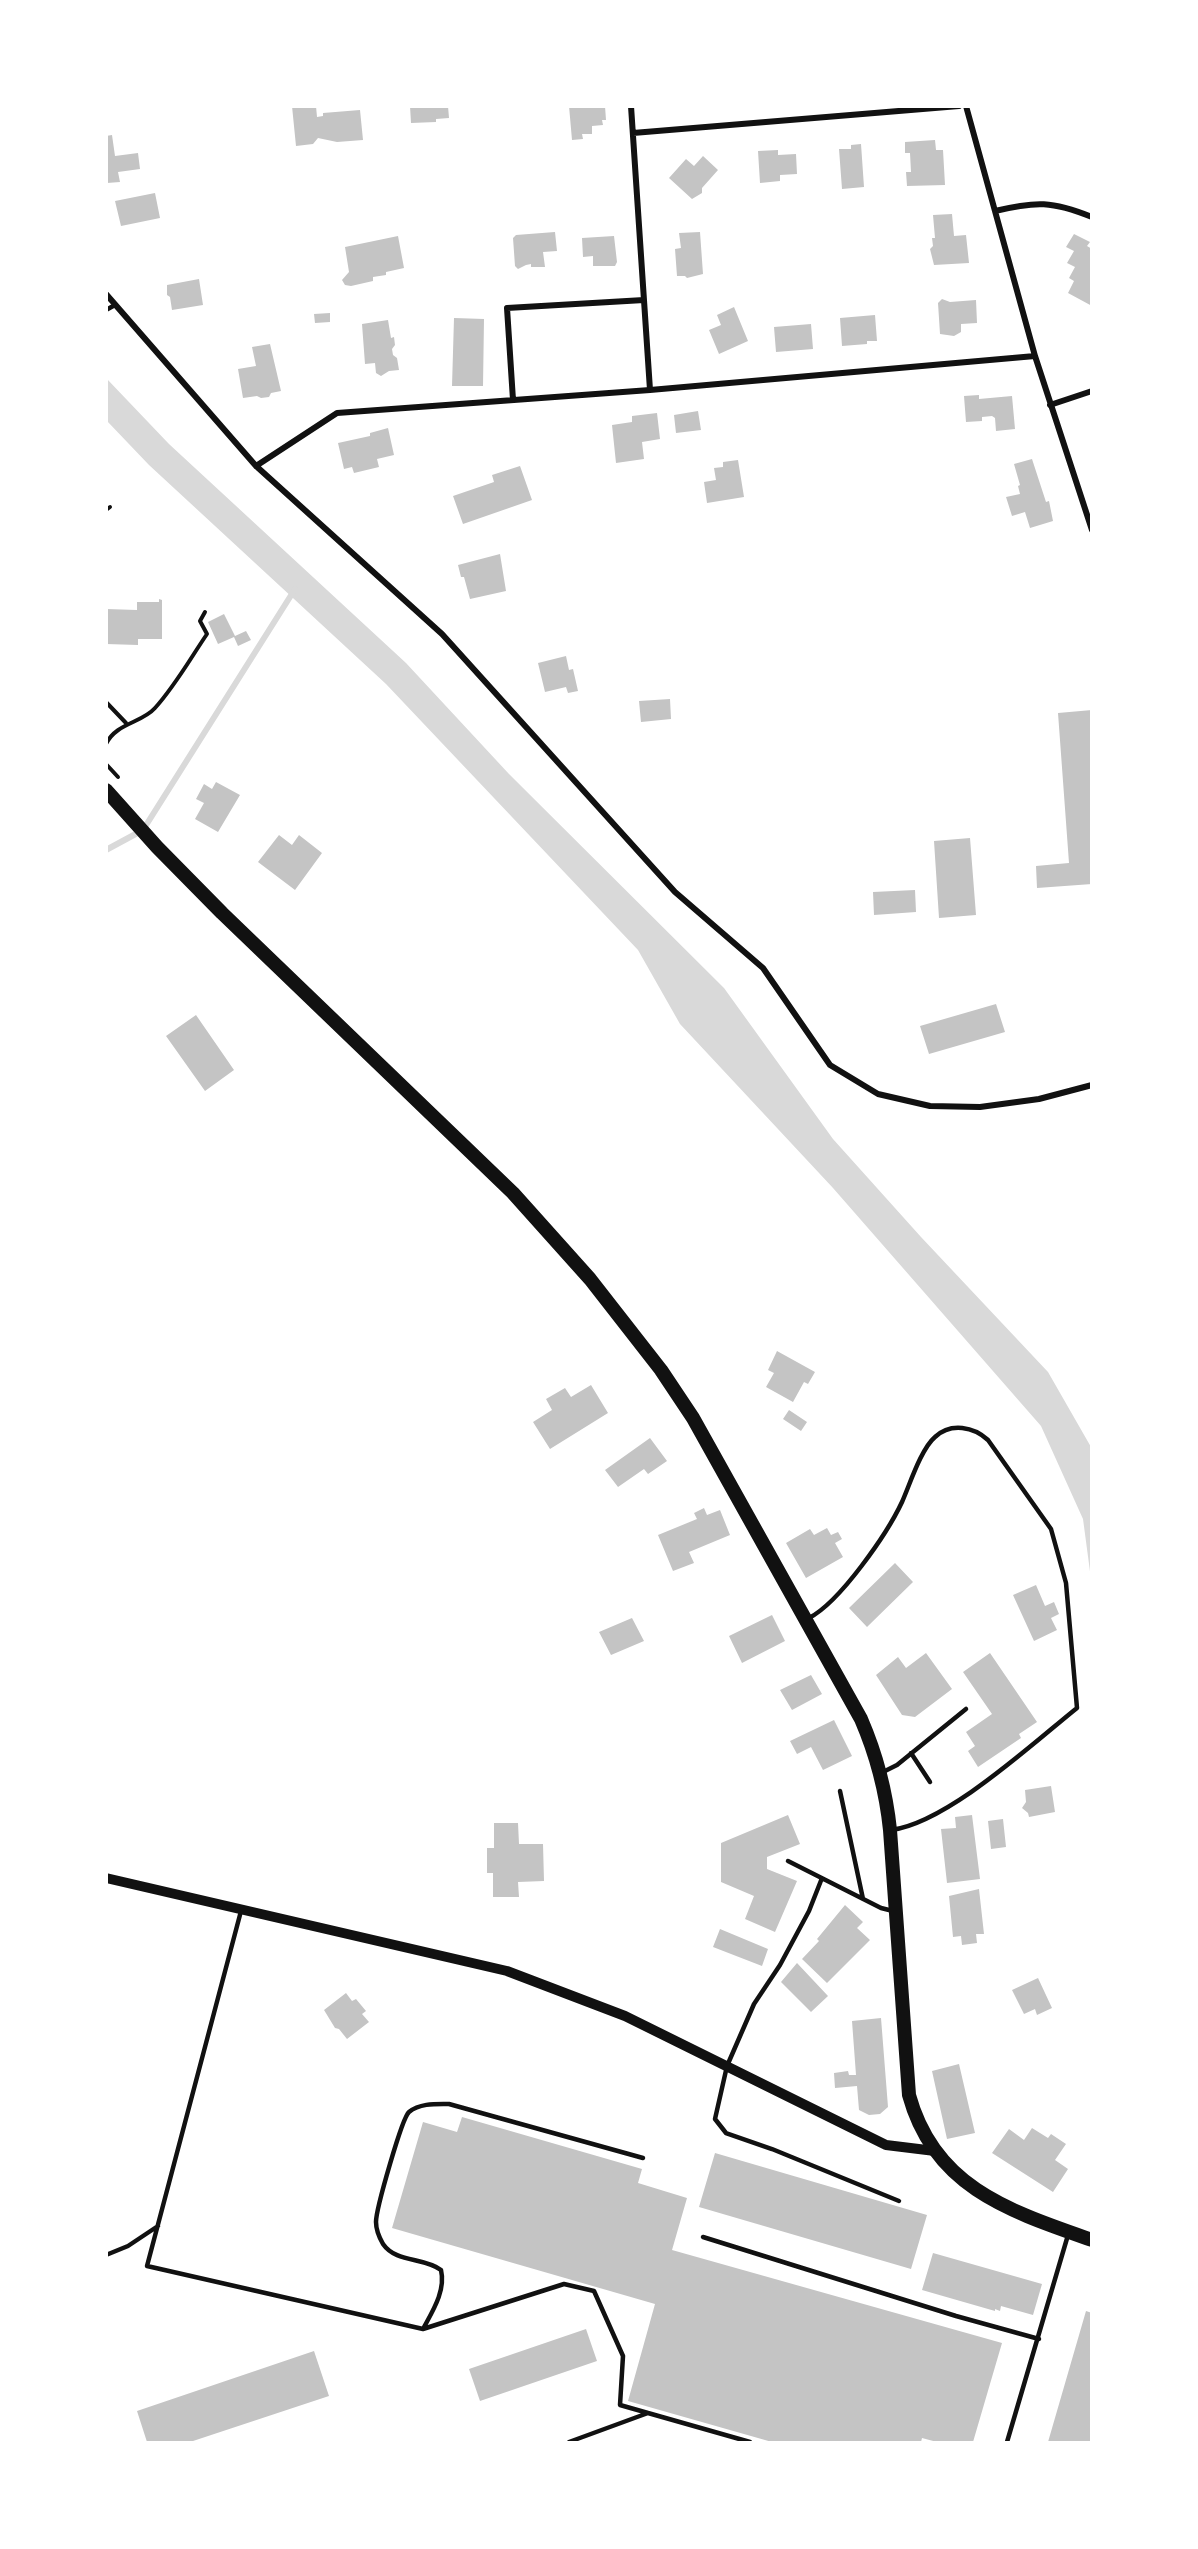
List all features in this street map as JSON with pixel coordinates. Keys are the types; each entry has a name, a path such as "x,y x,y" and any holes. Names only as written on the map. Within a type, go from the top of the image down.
{"main road":[{"path":"106,790 157,848 513,1193 590,1279 661,1370 693,1418 861,1719 881,1773 890,1830 909,2094 915,2115 935,2151 962,2181 996,2201 1092,2240"}],"street":[{"path":"632,106 650,390"},
{"path":"633,133 959,106"},
{"path":"966,106 1035,356 1092,530"},
{"path":"995,211 1029,202 1067,207 1092,217"},
{"path":"106,294 256,466 442,634 675,892 763,968 830,1065 878,1094 930,1106 980,1107 1039,1099 1092,1085"},
{"path":"513,400 507,308 644,300"},
{"path":"256,466 338,413 650,390 1035,356"},
{"path":"1050,405 1092,391"},
{"path":"106,1878 507,1971 625,2016 885,2145 935,2151"}],"lane":[{"path":"106,310 115,305"},
{"path":"806,1620 822,1611 858,1570 899,1508 929,1444 935,1436 954,1427 974,1430 988,1440 1007,1464 1051,1530 1066,1583 1077,1708 981,1785 954,1803 908,1828 890,1830"},
{"path":"881,1773 897,1765 966,1709"},
{"path":"911,1754 930,1782"},
{"path":"840,1791 863,1899"},
{"path":"788,1861 881,1908 896,1911"},
{"path":"822,1878 809,1911 780,1965 754,2004 727,2066 715,2119 726,2133 772,2149 899,2201"},
{"path":"242,1908 147,2265 423,2329 564,2284 594,2292 623,2356 620,2406 750,2442"},
{"path":"423,2329 440,2295 441,2270 406,2260 385,2246 376,2231 379,2204 401,2125 409,2112 428,2104 449,2104 643,2158"},
{"path":"106,2255 128,2246 158,2226"},
{"path":"1007,2442 1069,2232"},
{"path":"703,2237 956,2316 1038,2339"},
{"path":"569,2442 648,2413"}],"path":[{"path":"106,744 127,723 153,711 171,689 207,634 200,621 205,612"},
{"path":"106,702 127,723"},
{"path":"106,764 120,780"}],"shaded area":[{"path":"107,379 169,444 406,663 509,774 724,988 833,1139 1048,1372 1091,1447 1091,1579 1083,1519 1041,1426 833,1188 680,1024 638,950 386,684 149,465 107,421"}],"building":[{"path":"292,106 316,106 317,117 323,116 323,113 360,110 363,140 337,142 318,138 313,144 296,146"},
{"path":"410,106 448,106 449,118 436,119 436,122 411,123"},
{"path":"569,106 605,106 606,120 602,120 603,125 592,126 592,134 582,134 583,139 572,140"},
{"path":"112,135 115,156 138,153 140,169 118,172 120,182 107,183 106,136"},
{"path":"935,140 936,150 943,150 945,185 907,186 906,172 911,172 910,153 905,153 905,142"},
{"path":"861,144 864,187 842,189 839,149 851,149 851,145"},
{"path":"778,150 778,155 796,154 797,174 780,175 780,181 760,183 758,151"},
{"path":"703,156 718,170 702,188 702,193 692,199 669,178 686,159 694,166"},
{"path":"155,193 160,218 121,226 115,201"},
{"path":"952,214 954,236 966,235 969,263 934,265 930,249 933,246 932,238 935,238 933,215"},
{"path":"555,232 557,251 543,252 545,267 531,267 531,264 518,269 515,266 513,238 516,235"},
{"path":"700,232 703,274 687,278 677,276 675,249 681,248 679,233"},
{"path":"1074,234 1090,242 1087,246 1092,249 1092,306 1068,293 1074,281 1069,278 1075,267 1067,263 1074,251 1066,247"},
{"path":"398,236 404,268 373,277 373,281 351,286 345,285 342,280 349,272 345,247"},
{"path":"614,236 617,262 615,266 593,266 593,256 583,257 582,238"},
{"path":"199,279 203,305 172,310 170,297 167,295 167,285"},
{"path":"942,299 950,302 976,300 977,323 961,324 961,332 954,336 940,334 938,303"},
{"path":"734,307 748,341 719,354 709,330 721,325 717,315"},
{"path":"330,313 330,322 315,323 314,314"},
{"path":"875,315 877,341 842,346 840,318"},
{"path":"454,318 484,319 483,386 452,386"},
{"path":"388,320 391,338 394,337 393,355 397,358 399,370 389,371 381,376 376,373 375,363 365,364 362,324"},
{"path":"811,324 813,349 776,352 774,327"},
{"path":"270,344 281,391 271,393 269,397 243,398 238,369 256,366 252,347"},
{"path":"979,395 979,399 1012,396 1015,429 996,431 995,418 992,416 982,417 982,421 966,422 964,396"},
{"path":"698,411 701,430 676,433 674,415"},
{"path":"657,413 660,439 642,442 644,459 616,463 612,425 632,422 632,416"},
{"path":"388,428 394,455 377,459 379,467 354,473 352,467 344,469 338,443 370,436 370,433"},
{"path":"1032,459 1046,502 1049,501 1053,521 1030,528 1025,512 1012,516 1006,497 1020,494 1014,464"},
{"path":"738,460 744,497 707,503 704,482 716,480 714,468 723,467 723,462"},
{"path":"520,466 532,500 463,524 453,496 494,482 492,475"},
{"path":"500,554 506,591 470,599 458,565"},
{"path":"159,599 162,600 162,639 138,639 138,645 106,644 106,609 137,610 137,602 159,602"},
{"path":"224,614 235,636 246,631 251,640 238,646 234,637 218,644 208,622"},
{"path":"566,656 569,670 573,669 578,691 568,693 566,687 545,692 538,663"},
{"path":"670,699 671,719 641,722 639,701"},
{"path":"1092,710 1092,884 1037,888 1036,866 1069,863 1058,713"},
{"path":"216,782 240,795 218,832 195,819 204,803 196,799 204,784 212,789"},
{"path":"279,835 292,845 299,835 322,853 295,890 258,862"},
{"path":"970,838 976,915 939,918 934,841"},
{"path":"915,890 916,912 874,915 873,892"},
{"path":"996,1004 1005,1032 929,1054 920,1026"},
{"path":"196,1015 234,1070 205,1091 166,1036"},
{"path":"777,1351 815,1372 808,1384 804,1382 793,1402 766,1387 774,1373 768,1370"},
{"path":"591,1385 608,1413 550,1449 533,1422 552,1410 546,1399 565,1388 571,1397"},
{"path":"789,1410 807,1422 801,1431 783,1419"},
{"path":"650,1438 667,1461 648,1474 644,1469 618,1487 605,1470"},
{"path":"704,1508 707,1515 720,1510 730,1535 689,1552 694,1563 673,1571 658,1535 697,1519 694,1513"},
{"path":"827,1528 831,1535 838,1532 842,1539 835,1543 843,1557 806,1578 786,1543 810,1529 814,1535"},
{"path":"895,1563 913,1582 867,1627 849,1608"},
{"path":"1036,1585 1045,1606 1054,1602 1059,1614 1051,1618 1057,1630 1034,1641 1013,1595"},
{"path":"772,1615 785,1641 742,1663 729,1636"},
{"path":"632,1618 644,1641 611,1655 599,1632"},
{"path":"926,1653 952,1689 915,1717 902,1715 876,1675 898,1657 906,1668"},
{"path":"990,1653 1037,1722 1019,1734 1021,1738 978,1767 968,1751 975,1746 966,1732 992,1714 963,1672"},
{"path":"811,1675 822,1694 792,1710 780,1690"},
{"path":"834,1720 852,1756 823,1770 811,1747 797,1754 790,1741"},
{"path":"1051,1786 1055,1812 1029,1817 1022,1808 1026,1802 1025,1790"},
{"path":"788,1815 800,1844 767,1857 767,1869 797,1881 775,1932 745,1919 754,1896 721,1882 721,1843"},
{"path":"972,1815 980,1879 947,1883 941,1829 956,1828 955,1817"},
{"path":"1003,1819 1006,1847 991,1849 988,1821"},
{"path":"494,1823 518,1823 519,1844 543,1844 544,1881 518,1882 519,1897 493,1897 493,1873 487,1873 487,1848 494,1848"},
{"path":"979,1889 984,1934 976,1934 977,1943 962,1945 961,1936 953,1937 949,1896"},
{"path":"845,1905 863,1922 857,1928 870,1940 827,1983 802,1959 819,1941 817,1939"},
{"path":"720,1929 768,1949 762,1966 713,1947"},
{"path":"797,1963 828,1996 811,2012 781,1982"},
{"path":"1038,1978 1052,2008 1037,2015 1035,2009 1024,2014 1012,1990"},
{"path":"346,1993 352,2001 356,1999 366,2011 362,2014 369,2022 347,2039 339,2029 335,2028 324,2010"},
{"path":"881,2018 888,2107 880,2114 869,2115 859,2110 857,2086 835,2088 834,2073 848,2071 849,2075 856,2075 852,2021"},
{"path":"959,2064 975,2133 947,2139 932,2071"},
{"path":"462,2117 642,2169 638,2183 687,2198 672,2250 1002,2343 973,2442 937,2442 922,2438 921,2442 772,2442 628,2401 655,2304 392,2228 423,2122 457,2132"},
{"path":"1032,2128 1048,2138 1051,2134 1066,2144 1055,2160 1068,2169 1053,2192 992,2153 1009,2129 1024,2140"},
{"path":"715,2153 927,2215 911,2269 699,2207"},
{"path":"933,2253 1042,2284 1033,2315 1001,2306 1000,2311 995,2309 995,2311 922,2290"},
{"path":"1086,2311 1092,2313 1092,2442 1048,2442"},
{"path":"586,2329 597,2361 480,2401 469,2369"},
{"path":"314,2351 329,2396 190,2442 147,2442 137,2411"}],"waterway":[{"path":"106,850 143,830 295,589"}]}
